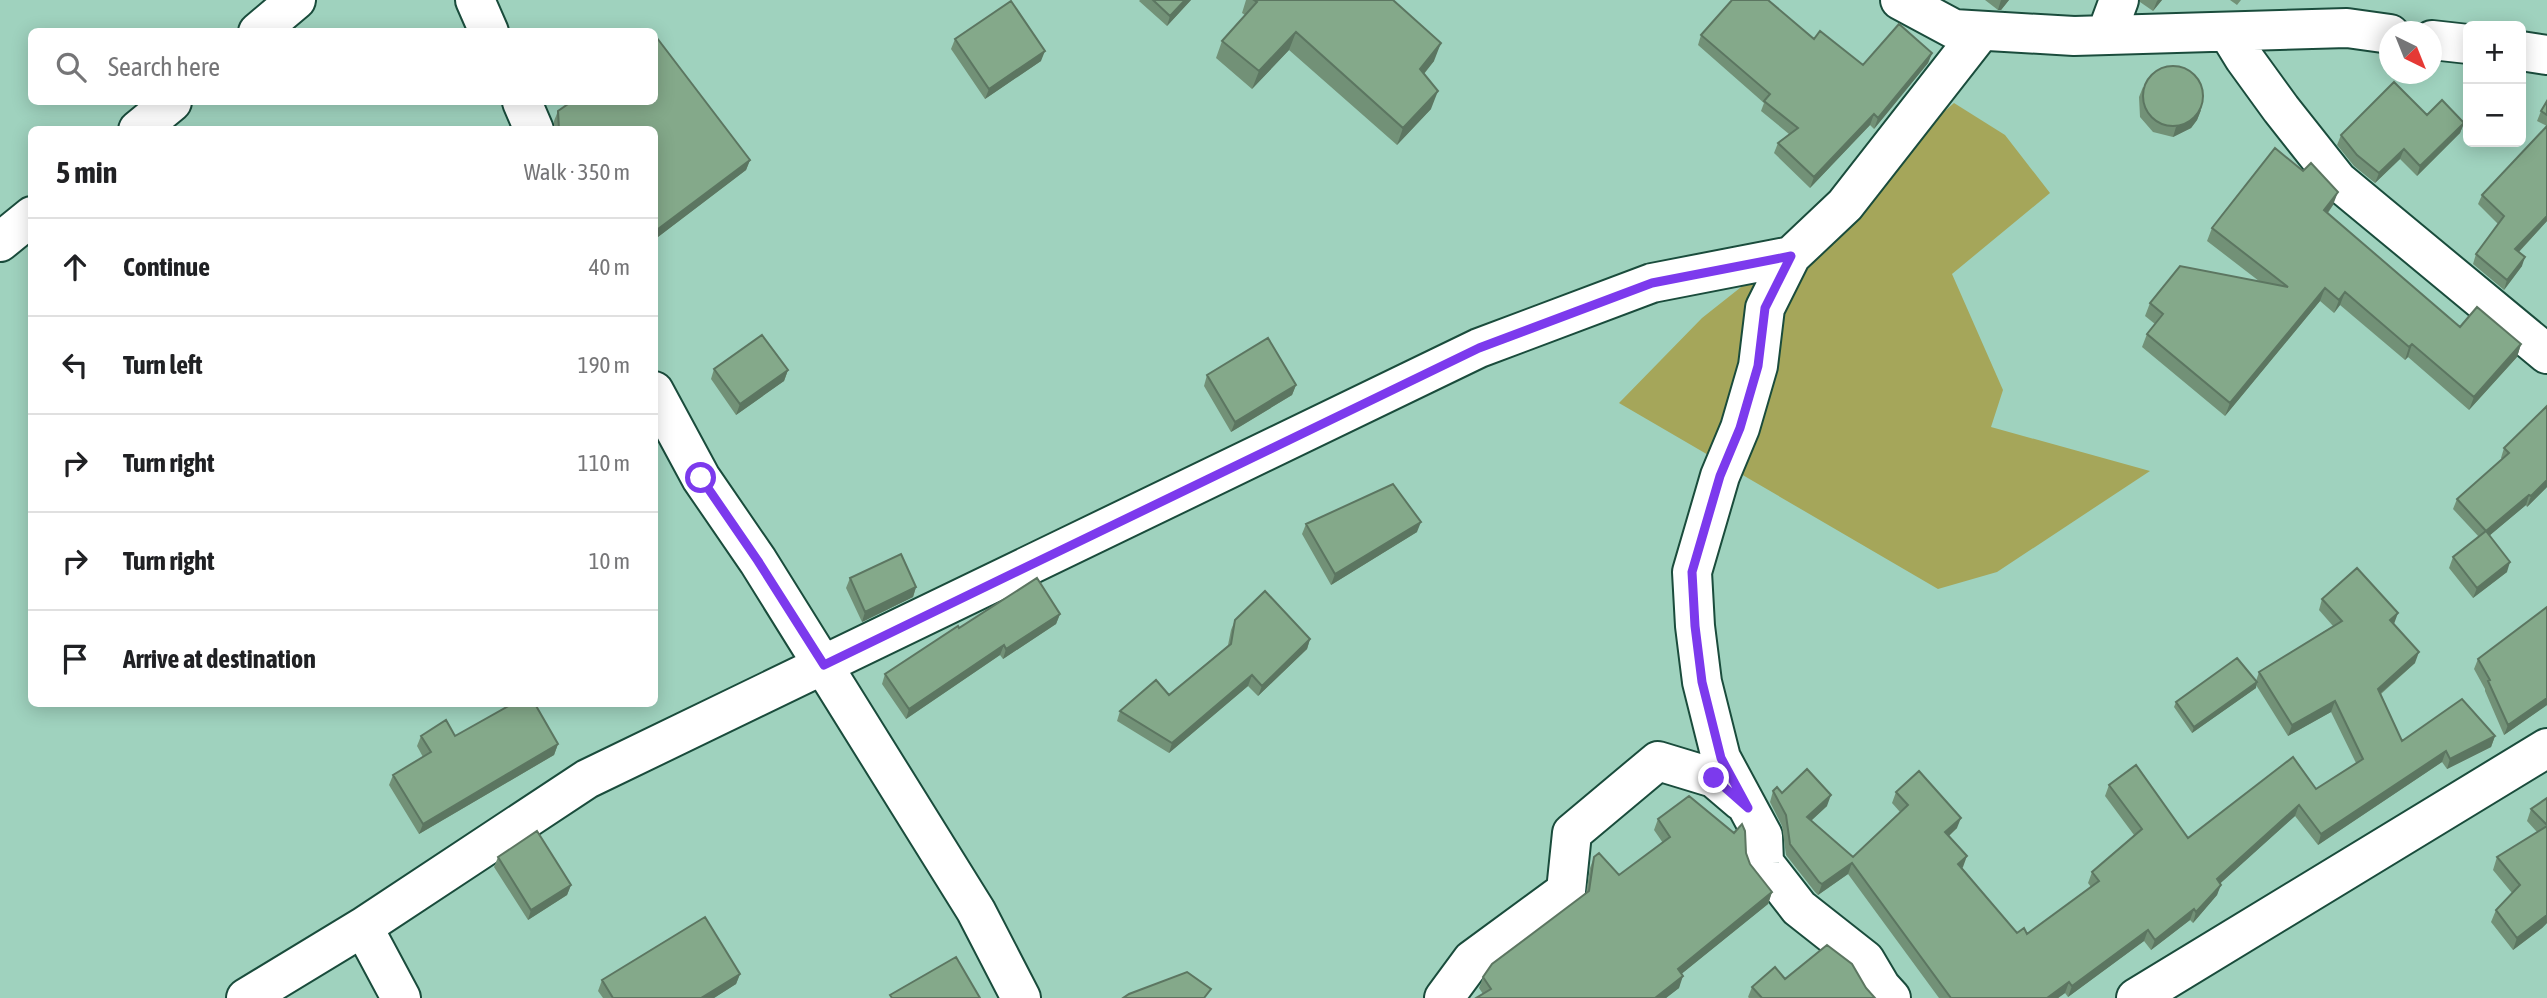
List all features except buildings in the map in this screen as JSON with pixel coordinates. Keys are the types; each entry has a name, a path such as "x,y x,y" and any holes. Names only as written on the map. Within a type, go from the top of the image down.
{"street":[{"path":"263,28 296,0"},
{"path":"475,0 487,28"},
{"path":"1900,0 1954,29 1981,31 2074,36 2113,17 2228,32 2359,14 2379,27"},
{"path":"1891,998 1881,988 1865,960 1799,908 1764,863 1763,836 1721,758 1702,682 1692,572 1720,476 1740,428 1758,366 1765,308 1791,256 1845,205 1981,31"},
{"path":"2228,32 2273,99 2337,181 2547,354"},
{"path":"2442,41 2463,43"},
{"path":"2526,52 2547,55"},
{"path":"143,126 168,105"},
{"path":"523,105 532,126"},
{"path":"0,242 28,219"},
{"path":"246,998 363,927 586,779 1479,348 1652,283 1791,256"},
{"path":"658,398 701,478 758,561 976,911 1021,998"},
{"path":"2136,998 2547,748"},
{"path":"1444,998 1472,960 1566,891 1572,833 1658,761 1714,778 1748,808"},
{"path":"363,927 401,998"}],"shaded area":[{"path":"1954,103 2005,135 2050,193 1952,274 2003,390 1991,427 2150,471 1997,572 1938,589 1619,403 1702,318 1750,280"}],"route":[{"path":"701,478 824,665 1479,348 1652,283 1791,256 1765,308 1758,366 1740,428 1720,476 1692,572 1702,682 1721,758 1748,808 1714,778"}]}
